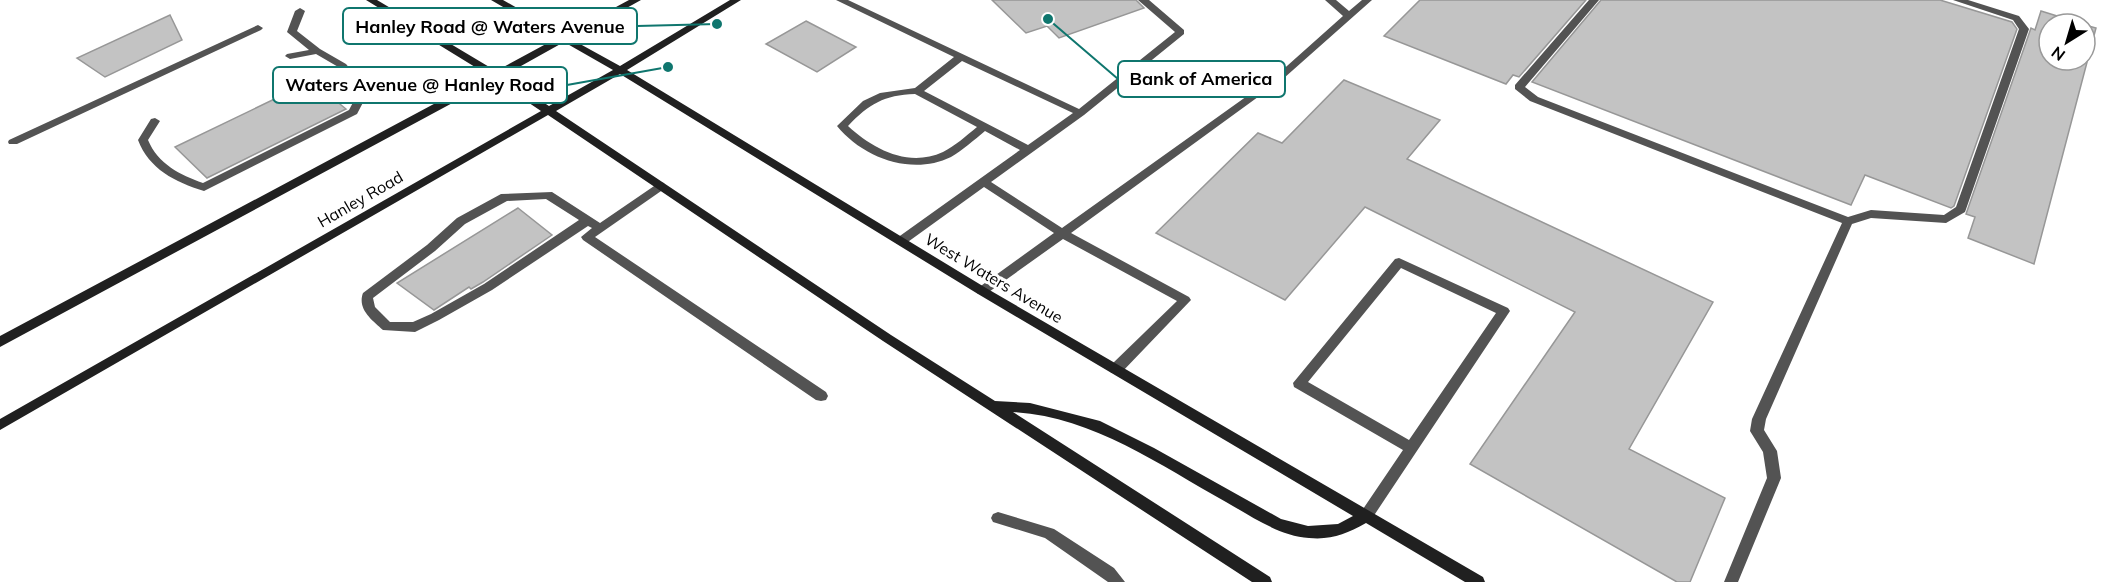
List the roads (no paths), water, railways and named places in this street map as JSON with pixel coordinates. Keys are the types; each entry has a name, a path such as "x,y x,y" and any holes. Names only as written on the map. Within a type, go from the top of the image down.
{"main road":[{"path":"371,0 495,75 991,405 1264,582"},
{"name":"West Waters Avenue","path":"496,0 620,70 982,291 1478,582"},
{"path":"0,342 636,0"},
{"name":"Hanley Road","path":"0,425 620,70 736,0"},
{"path":"991,405 1030,408 1095,425 1149,452 1278,524 1308,532 1340,530 1366,516"}],"lane":[{"path":"841,0 1080,113"},
{"path":"860,9 871,0"},
{"path":"901,241 1080,113 1181,32 1143,0"},
{"path":"1330,0 1349,16"},
{"path":"982,291 1281,76 1367,0"},
{"path":"1594,0 1519,87 1534,99 1848,221 1871,214 1946,219 1961,209 2024,29 2016,18 1958,0"},
{"path":"155,121 143,140 146,151 160,166 182,180 204,187 352,112 364,91 343,66 317,51 292,32 300,11"},
{"path":"13,142 258,28"},
{"path":"290,56 317,51"},
{"path":"916,91 961,57"},
{"path":"984,127 946,155 915,163 882,156 856,140 842,126 864,103 892,91 916,91 1028,150"},
{"path":"984,182 1062,233 1185,300 1116,369"},
{"path":"660,186 587,237 821,396"},
{"path":"588,220 488,287 415,327 387,327 369,309 367,296 381,283 431,248 461,221 505,197 548,195 588,220 600,228"},
{"path":"1731,582 1774,478 1770,452 1757,431 1759,419 1848,221"},
{"path":"1366,516 1412,448 1504,311 1399,262 1299,383 1412,448"},
{"path":"998,518 1049,533 1116,579"}],"place":[{"name":"Bank of America","path":"1048,19"},
{"name":"Hanley Road @ Waters Avenue","path":"717,24"},
{"name":"Waters Avenue @ Hanley Road","path":"668,67"}]}
